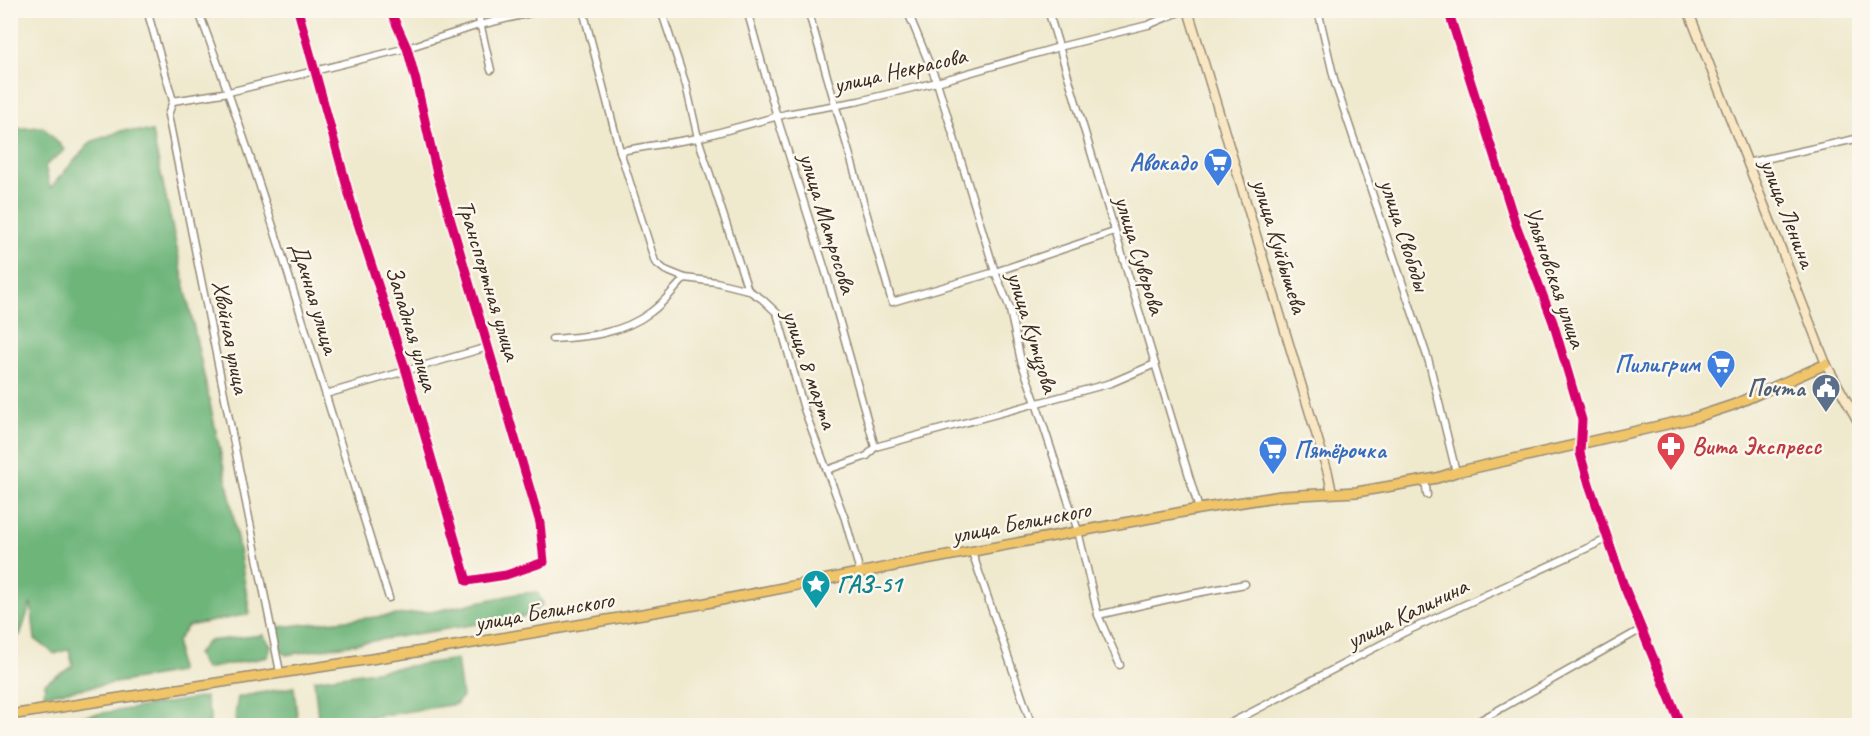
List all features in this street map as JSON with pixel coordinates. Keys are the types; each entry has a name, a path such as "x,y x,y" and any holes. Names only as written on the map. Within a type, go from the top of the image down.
{"main road":[{"name":"улица Куйбышева","path":"1186,10 1250,213 1332,493"},
{"name":"улица Ленина","path":"1688,10 1826,364 1860,425"},
{"name":"улица Белинского","path":"10,715 678,608 1199,509 1281,496 1357,492 1437,478 1704,415 1733,405 1826,364"}],"street":[{"name":"Хвойная улица","path":"147,10 172,100 168,115 280,672"},
{"name":"Дачная улица","path":"198,10 229,92 275,230 389,598"},
{"name":"Западная улица","path":"298,10 352,205 406,370 467,581 506,575 544,562"},
{"name":"Транспортная улица","path":"390,10 407,48 437,174 518,443 540,523 544,562"},
{"path":"477,10 491,70"},
{"path":"172,100 229,92 407,48 480,25 543,10"},
{"path":"552,339 584,337 618,330 652,312 685,278 665,270 655,262 620,151 583,10"},
{"path":"661,10 686,85 698,138 748,290"},
{"name":"улица Матросова","path":"747,10 777,117 826,273 875,447"},
{"path":"808,10 892,302 995,272 1114,232"},
{"name":"улица Кутузова","path":"907,10 937,82 995,272 1009,306 1021,361 1078,531 1098,615 1120,665"},
{"name":"улица Суворова","path":"1048,10 1199,509"},
{"name":"улица Некрасова","path":"620,151 698,138 777,117 834,104 859,101 937,82 1059,47 1148,25 1186,10"},
{"name":"улица Свободы","path":"1318,10 1335,83 1429,362 1456,472"},
{"name":"Ульяновская улица","path":"1449,10 1515,222 1553,322 1582,420 1580,443 1583,463 1607,539 1640,630 1681,726"},
{"path":"1748,163 1860,138"},
{"name":"улица 8 марта","path":"685,278 716,282 748,290 762,298 777,314 804,409 845,519 860,572"},
{"path":"326,394 488,347"},
{"path":"827,470 867,456 875,447 1111,383 1155,364"},
{"path":"1425,479 1427,495"},
{"name":"улица Калинина","path":"1225,726 1402,633 1607,539"},
{"path":"972,552 1032,726"},
{"path":"1098,615 1245,584"},
{"path":"1470,726 1640,630"}],"green space":[{"path":"43,127 65,150 45,166 50,188 91,142 124,130 152,132 230,497 250,614 188,626 177,641 179,672 44,695 45,683 73,666 69,649 55,654 35,639 31,603 20,635 10,642 11,129"},
{"path":"537,592 543,604 533,615 286,655 277,644 279,627 436,611 516,594"},
{"path":"263,635 271,646 268,657 205,669 197,654 208,641"},
{"path":"457,659 462,697 456,704 319,725 314,680"},
{"path":"294,687 298,725 236,725 238,697"},
{"path":"205,697 210,725 26,725"}],"cycle path":[{"path":"298,10 352,205 406,371 467,581 506,575 544,562 540,523 437,174 407,48 390,10"},
{"path":"1448,10 1515,222 1553,322 1582,420 1580,453 1589,484 1624,586 1681,726"}],"place":[{"name":"Авокадо","path":"1218,188"},
{"name":"Пилигрим","path":"1721,390"},
{"name":"Почта","path":"1826,414"},
{"name":"Вита Экспресс","path":"1671,472"},
{"name":"Пятёрочка","path":"1273,476"},
{"name":"ГАЗ-51","path":"816,610"}]}
